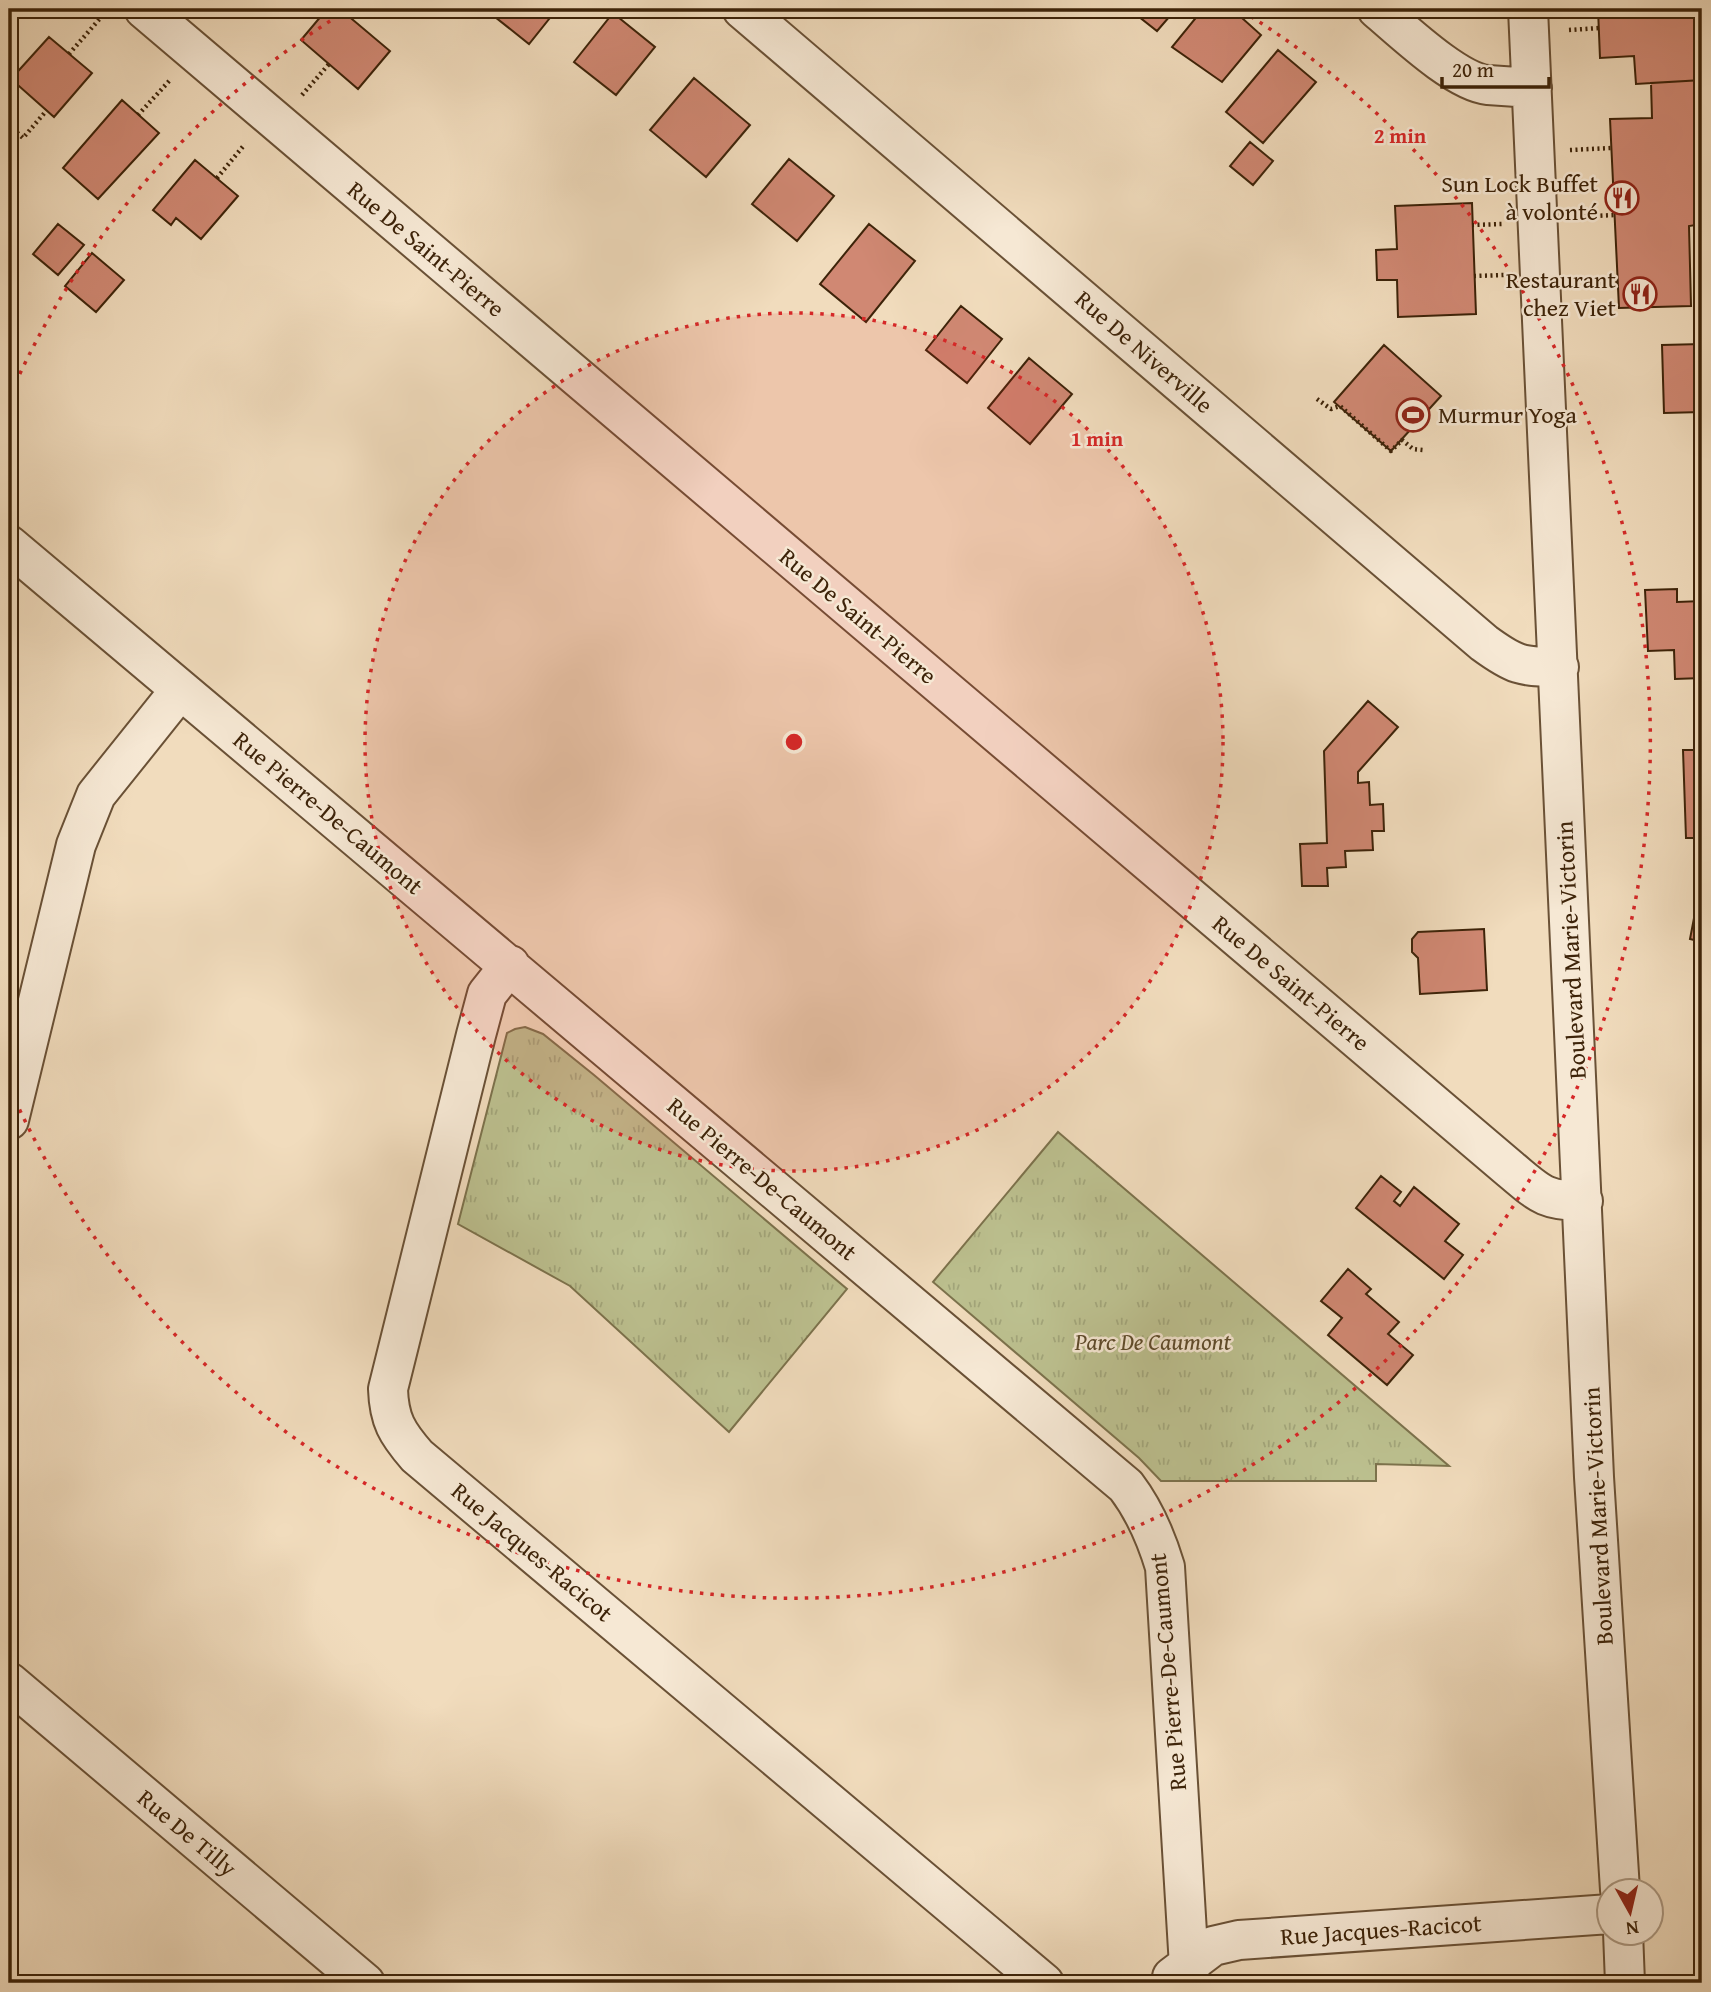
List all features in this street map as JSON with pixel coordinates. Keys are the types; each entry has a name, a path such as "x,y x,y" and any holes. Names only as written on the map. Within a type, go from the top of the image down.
{"street":[{"name":"Rue De Saint-Pierre","path":"144,9 1537,1192 1557,1201 1583,1201"},
{"name":"Rue De Niverville","path":"742,9 1484,643 1504,657 1528,667 1559,667"},
{"path":"1377,9 1416,42 1469,79 1489,85 1532,88"},
{"name":"Boulevard Marie-Victorin","path":"1528,9 1595,1490 1619,1876"},
{"name":"Rue Pierre-De-Caumont","path":"9,545 1126,1486 1139,1503 1156,1535 1165,1567 1181,1977"},
{"path":"9,1120 76,845 85,820 96,795 180,690"},
{"name":"Rue Jacques-Racicot","path":"510,965 487,994 388,1389 391,1420 417,1456 1044,1983"},
{"name":"Rue De Tilly","path":"9,1682 365,1983"},
{"name":"Rue Jacques-Racicot","path":"1181,1977 1213,1947 1239,1940 1596,1915"},
{"path":"1624,1946 1625,1983"}],"path":[{"path":"69,54 103,15"},
{"path":"1569,30 1599,28"},
{"path":"296,102 329,64"},
{"path":"138,115 175,74"},
{"path":"9,125 23,138 47,110"},
{"path":"216,178 250,138"},
{"path":"1570,150 1612,148"},
{"path":"1573,217 1615,215"},
{"path":"1472,225 1507,223"},
{"path":"1474,276 1509,275"},
{"path":"1577,285 1617,283"},
{"path":"1317,399 1331,409 1340,406 1391,452 1402,440 1413,449 1423,450"},
{"path":"1696,412 1696,449"}],"green space":[{"path":"525,1027 543,1034 594,1075 847,1289 729,1432 570,1286 458,1224 507,1033"},
{"name":"Parc De Caumont","path":"1058,1132 1449,1466 1376,1464 1376,1481 1161,1481 1139,1458 933,1282"}],"building":[{"path":"327,9 340,9 390,51 358,89 301,40"},
{"path":"493,9 557,9 529,44 490,13"},
{"path":"1129,9 1176,9 1157,31"},
{"path":"1203,9 1232,9 1261,35 1222,82 1172,47"},
{"path":"1598,9 1702,10 1702,80 1636,84 1634,56 1600,58"},
{"path":"613,13 655,47 616,95 574,62"},
{"path":"49,37 92,73 54,117 11,79"},
{"path":"1278,50 1316,82 1263,143 1226,112"},
{"path":"694,78 750,125 706,177 650,130"},
{"path":"1702,80 1702,224 1689,226 1691,306 1619,308 1610,119 1652,118 1651,83"},
{"path":"122,100 159,133 98,199 63,168"},
{"path":"1250,142 1273,161 1253,185 1230,166"},
{"path":"789,159 834,196 797,241 752,204"},
{"path":"195,160 238,196 201,239 176,218 171,225 153,210"},
{"path":"1472,203 1476,314 1398,317 1397,280 1377,280 1376,250 1397,249 1395,206"},
{"path":"58,224 84,245 58,275 33,254"},
{"path":"869,224 915,261 866,322 820,284"},
{"path":"92,253 124,280 96,312 65,286"},
{"path":"961,306 1002,339 967,383 926,350"},
{"path":"1702,344 1702,412 1664,413 1662,345"},
{"path":"1384,345 1441,396 1391,451 1334,402"},
{"path":"1029,358 1072,394 1030,444 988,408"},
{"path":"1677,589 1677,602 1702,601 1702,678 1675,679 1674,650 1648,651 1645,590"},
{"path":"1368,701 1398,727 1358,772 1358,783 1369,782 1370,805 1383,804 1384,831 1372,831 1373,850 1345,851 1346,867 1327,868 1328,886 1302,886 1300,844 1327,843 1324,751"},
{"path":"1683,750 1702,750 1702,838 1686,838"},
{"path":"1699,892 1702,892 1702,942 1690,939"},
{"path":"1484,929 1487,990 1420,994 1418,958 1412,952 1412,939 1418,932"},
{"path":"1381,1176 1401,1192 1394,1201 1400,1206 1414,1187 1459,1224 1445,1241 1463,1255 1444,1279 1356,1208"},
{"path":"1348,1269 1371,1289 1366,1294 1399,1322 1388,1334 1413,1355 1387,1385 1328,1335 1342,1318 1321,1301"}],"place":[{"name":"Sun Lock Buffet à volonté","path":"1622,198"},
{"name":"Restaurant chez Viet","path":"1640,294"},
{"name":"Murmur Yoga","path":"1413,415"}]}
